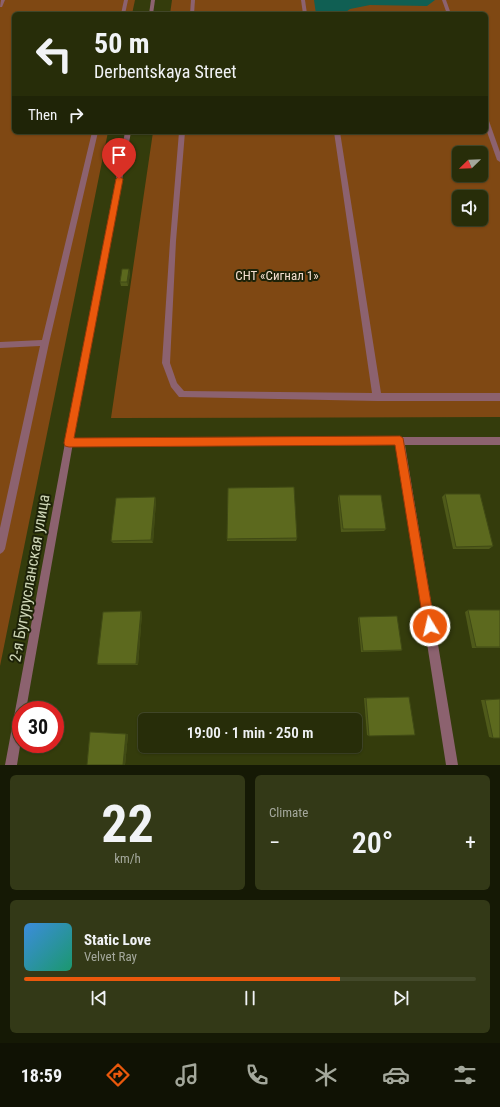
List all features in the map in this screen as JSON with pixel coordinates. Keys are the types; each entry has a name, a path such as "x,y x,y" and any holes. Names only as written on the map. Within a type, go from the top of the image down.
{"street":[{"path":"0,6 3,0"},
{"path":"123,12 126,0"},
{"path":"151,12 153,0"},
{"path":"192,12 193,0"},
{"path":"303,0 305,12"},
{"path":"444,0 448,12"},
{"path":"488,127 500,160"},
{"path":"0,549 45,343 95,134"},
{"name":"2-я Бугурусланская улица","path":"11,765 69,443 128,134"},
{"path":"182,134 173,241 166,363 174,385 182,395 500,397"},
{"path":"337,134 377,397"},
{"path":"0,345 45,343"},
{"path":"400,441 452,765"},
{"path":"69,443 500,441"}],"green space":[{"path":"0,0 135,0 132,12 12,12 12,134 108,134 0,666"},
{"name":"СНТ «Сигнал 1»","path":"172,0 500,0 500,417 111,418 153,134 488,134 488,12 170,12"}],"water":[{"path":"314,0 435,0 427,6 370,5 350,9 346,12 316,12"}],"building":[{"path":"122,269 129,269 127,282 120,282"},
{"path":"294,487 297,538 227,539 228,488"},
{"path":"445,494 480,494 493,546 456,547"},
{"path":"339,495 381,495 386,529 343,529"},
{"path":"155,497 151,540 111,541 116,498"},
{"path":"468,610 500,610 500,647 476,647"},
{"path":"141,611 136,664 97,664 103,612"},
{"path":"397,616 402,650 363,651 359,617"},
{"path":"409,697 415,735 369,736 366,698"},
{"path":"500,699 500,738 493,738 485,700"},
{"path":"90,732 126,734 123,765 87,765"}],"route":[{"path":"119,179 69,443 400,441 430,626"}]}
